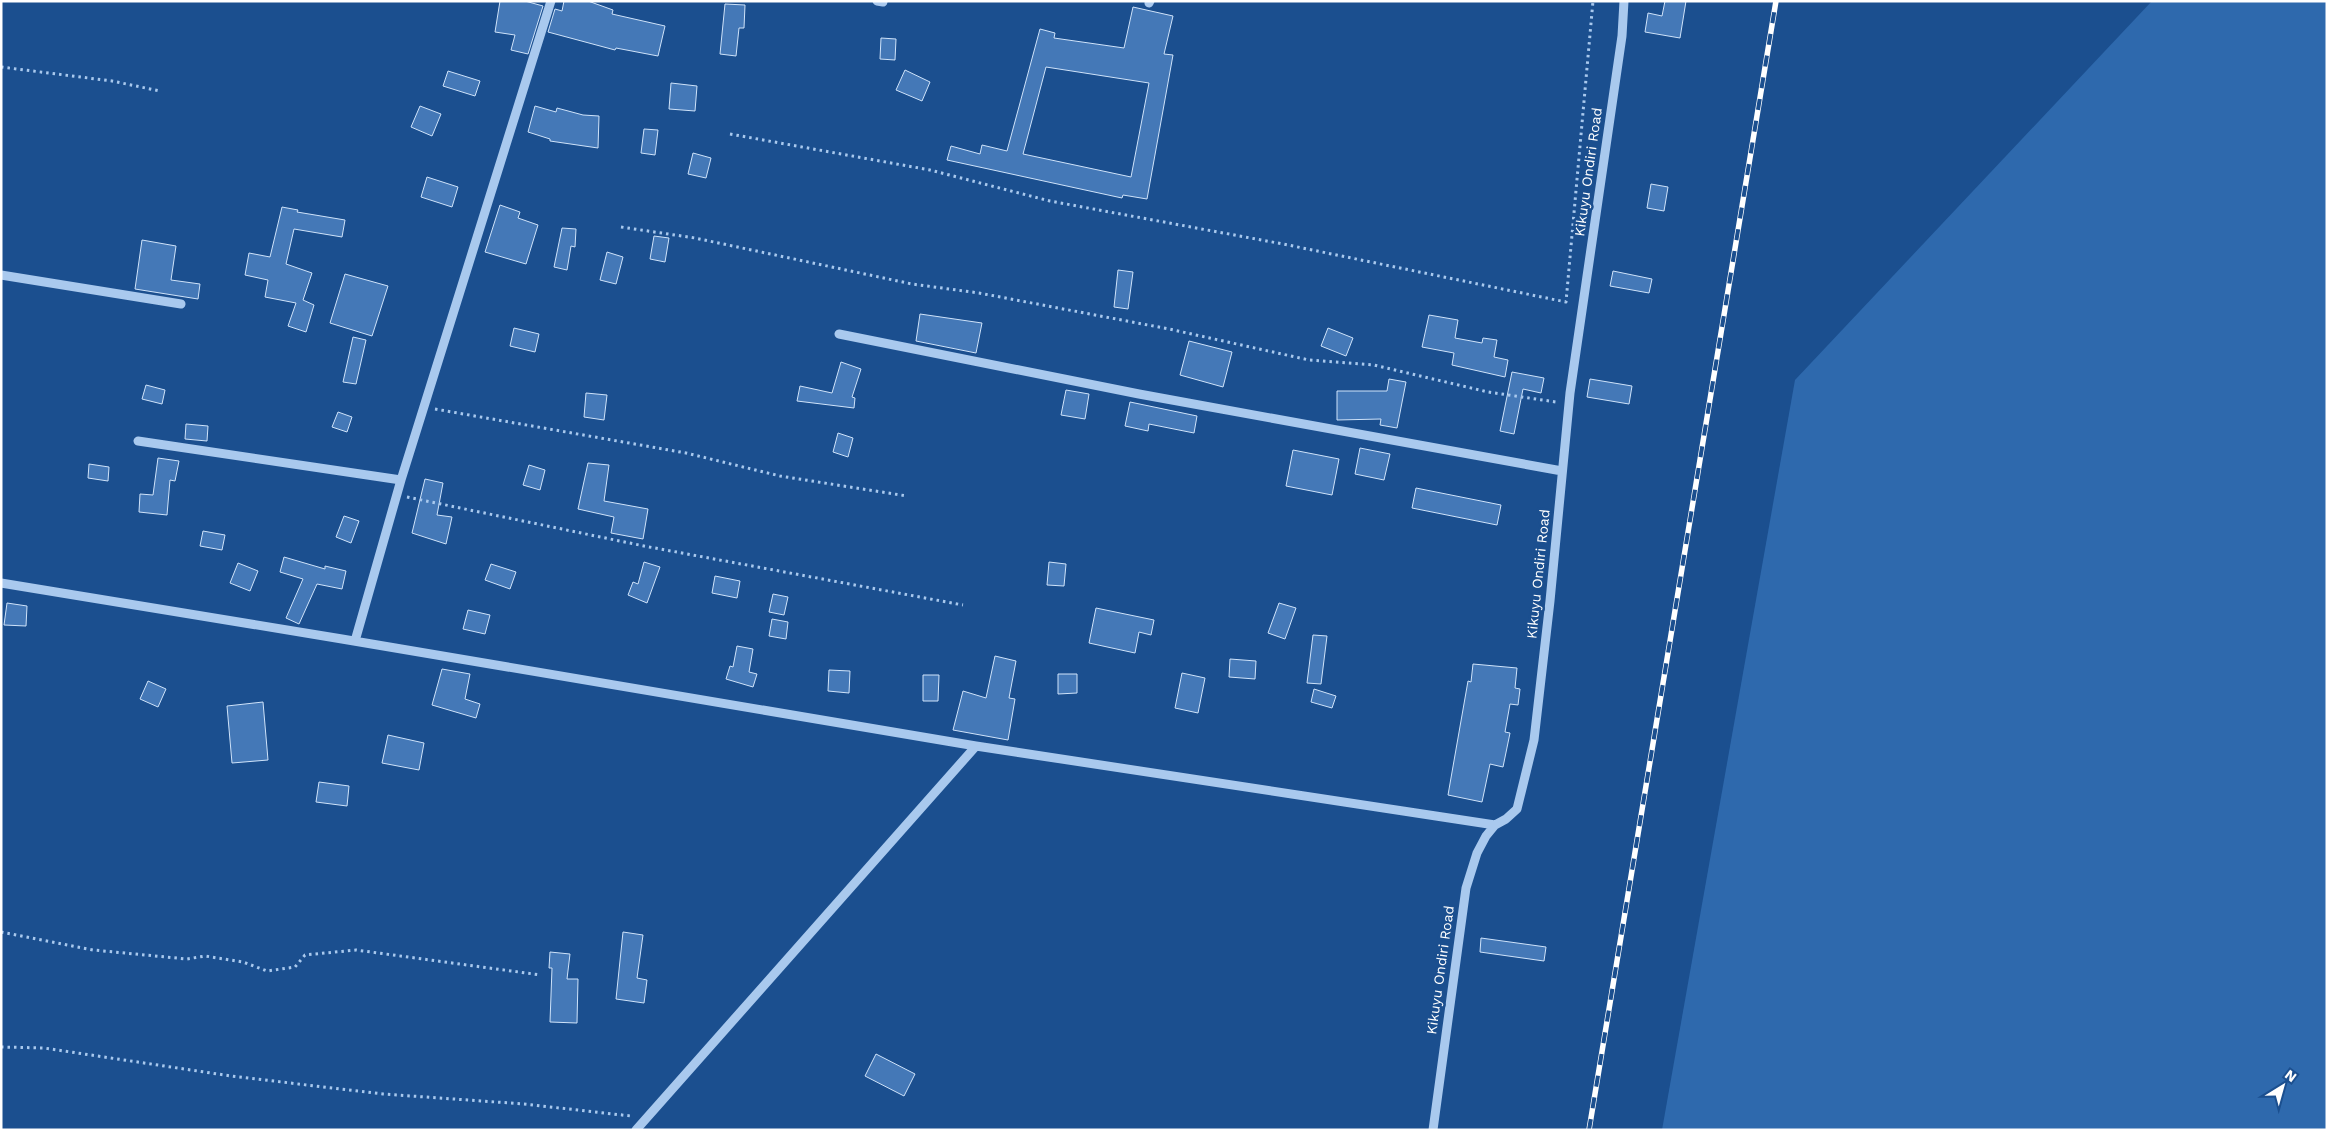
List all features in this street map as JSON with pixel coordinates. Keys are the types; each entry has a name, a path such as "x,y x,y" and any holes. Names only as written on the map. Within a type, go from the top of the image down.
{"street":[{"path":"355,641 401,480 551,1"},
{"name":"Kikuyu Ondiri Road","path":"1433,1130 1466,888 1477,853 1495,825 1506,819 1517,809 1534,740 1570,393 1622,36 1624,1"},
{"path":"1,276 181,304"},
{"path":"839,334 1139,394 1562,471"},
{"path":"138,441 401,480"},
{"path":"1,583 976,746 1495,825"},
{"path":"636,1130 976,746"}],"path":[{"path":"730,134 930,170 1050,201 1283,244 1566,302 1593,1"},
{"path":"1,67 112,81 160,91"},
{"path":"621,227 695,238 912,284 979,293 1169,329 1309,360 1374,366 1488,392 1560,402"},
{"path":"432,409 686,453 780,476 906,496"},
{"path":"397,495 478,514 963,605"},
{"path":"1,932 93,950 186,959 205,956 242,962 267,971 295,967 305,955 356,950 541,975"},
{"path":"1,1047 44,1048 231,1076 383,1094 524,1104 647,1117"}],"shaded area":[{"path":"2152,1 2327,1 2327,1130 1662,1130 1795,380"}],"building":[{"path":"500,1 525,1 543,6 528,54 511,50 515,35 495,32"},
{"path":"564,1 588,1 613,10 612,14 665,26 658,56 616,48 615,50 548,32 555,9 562,11"},
{"path":"1665,1 1686,1 1680,38 1645,32 1648,13 1662,16"},
{"path":"725,4 745,5 744,28 739,28 736,56 720,54"},
{"path":"1133,7 1173,16 1164,54 1173,55 1147,199 1123,195 1122,198 947,160 951,146 980,154 982,145 1007,151 1040,29 1055,33 1054,38 1124,48","holes":["1046,67 1149,83 1131,177 1023,154"]},
{"path":"881,38 896,39 895,60 880,59"},
{"path":"905,70 930,82 922,101 896,90"},
{"path":"448,71 480,81 475,96 443,86"},
{"path":"671,83 697,86 695,111 669,109"},
{"path":"420,106 441,114 432,136 411,127"},
{"path":"535,106 556,112 557,108 583,115 599,116 598,148 550,141 550,139 528,132"},
{"path":"644,129 658,130 655,155 641,153"},
{"path":"693,153 711,158 706,178 688,174"},
{"path":"427,177 458,187 452,207 421,197"},
{"path":"1651,184 1668,187 1664,211 1647,208"},
{"path":"500,205 520,212 518,218 538,225 526,264 485,252"},
{"path":"282,207 298,210 297,212 345,220 342,237 294,229 286,264 312,273 303,300 314,305 306,332 288,326 296,303 265,297 268,280 245,275 249,253 270,257"},
{"path":"562,228 576,229 575,247 571,246 567,270 554,267"},
{"path":"654,236 669,238 665,262 650,259"},
{"path":"142,240 176,246 171,280 200,284 198,299 135,289"},
{"path":"607,252 623,257 616,284 600,280"},
{"path":"1118,270 1133,272 1128,309 1114,307"},
{"path":"1613,271 1652,279 1649,293 1610,286"},
{"path":"345,274 388,286 372,336 330,323"},
{"path":"920,314 982,323 976,353 916,341"},
{"path":"1429,315 1458,320 1455,338 1482,343 1483,338 1497,340 1494,357 1508,360 1505,377 1452,365 1454,353 1422,347"},
{"path":"514,328 539,334 535,352 510,346"},
{"path":"1328,328 1353,338 1346,356 1321,346"},
{"path":"353,337 366,340 356,384 343,382"},
{"path":"1189,341 1232,352 1223,387 1180,375"},
{"path":"841,362 861,369 852,397 855,398 854,408 797,401 800,386 832,393"},
{"path":"1512,372 1544,378 1541,393 1523,389 1514,434 1500,431"},
{"path":"1389,379 1406,382 1397,428 1380,425 1381,419 1337,420 1337,391 1387,391"},
{"path":"1590,379 1632,386 1629,404 1587,397"},
{"path":"146,385 165,390 162,404 142,399"},
{"path":"1066,390 1089,394 1085,419 1061,415"},
{"path":"586,393 607,395 604,420 584,417"},
{"path":"1130,402 1197,416 1194,433 1149,424 1148,431 1125,426"},
{"path":"338,412 352,417 347,432 332,427"},
{"path":"186,424 208,426 207,441 185,439"},
{"path":"838,433 853,438 848,457 833,452"},
{"path":"1360,448 1390,454 1384,480 1355,474"},
{"path":"1293,450 1339,459 1332,495 1286,486"},
{"path":"158,458 179,461 175,481 170,480 167,515 139,512 140,494 153,495"},
{"path":"588,463 609,465 604,501 648,509 643,539 611,533 614,517 578,509"},
{"path":"89,464 109,467 108,481 88,478"},
{"path":"529,465 545,470 540,490 523,485"},
{"path":"425,479 443,483 437,515 452,517 446,544 412,533"},
{"path":"1416,488 1501,505 1497,525 1412,508"},
{"path":"344,516 359,521 351,543 336,537"},
{"path":"203,531 225,535 222,550 200,546"},
{"path":"284,557 325,569 325,566 346,571 342,589 317,584 299,624 286,618 303,579 280,572"},
{"path":"644,562 660,567 647,603 628,595 633,582 638,584"},
{"path":"1049,562 1066,564 1064,586 1047,585"},
{"path":"238,563 258,571 250,591 230,583"},
{"path":"491,564 516,572 510,589 485,580"},
{"path":"715,576 740,581 737,598 712,593"},
{"path":"773,594 788,597 784,615 769,612"},
{"path":"7,603 27,606 26,626 4,625"},
{"path":"1279,603 1296,608 1285,639 1268,633"},
{"path":"1096,608 1154,620 1151,635 1139,632 1135,653 1089,643"},
{"path":"468,610 490,615 485,634 463,629"},
{"path":"772,619 788,622 786,639 769,636"},
{"path":"1313,635 1327,636 1321,684 1307,683"},
{"path":"737,646 753,649 749,672 757,674 753,687 726,679 730,666 733,667"},
{"path":"995,656 1016,661 1009,698 1015,699 1008,740 953,730 963,691 986,698"},
{"path":"1230,659 1256,661 1255,679 1229,677"},
{"path":"1473,664 1517,668 1515,688 1520,689 1518,705 1510,704 1505,732 1510,733 1503,767 1490,764 1482,802 1448,795 1468,681 1471,682"},
{"path":"442,669 470,674 465,699 480,704 476,718 432,705"},
{"path":"829,670 850,671 849,693 828,691"},
{"path":"1182,673 1205,678 1198,713 1175,708"},
{"path":"1058,674 1077,674 1077,693 1058,694"},
{"path":"923,675 939,675 938,701 923,701"},
{"path":"148,681 166,689 158,707 140,699"},
{"path":"1314,689 1336,696 1332,708 1311,702"},
{"path":"263,702 268,760 232,763 227,706"},
{"path":"388,735 424,743 419,770 382,763"},
{"path":"319,782 349,786 347,806 316,802"},
{"path":"623,932 643,935 637,978 647,980 644,1003 616,999"},
{"path":"1481,938 1546,947 1544,961 1480,952"},
{"path":"550,952 570,954 567,979 578,979 577,1023 550,1022 552,968 549,968"},
{"path":"876,1054 915,1074 904,1096 865,1076"}],"railway":[{"path":"1589,1130 1776,1"}]}
